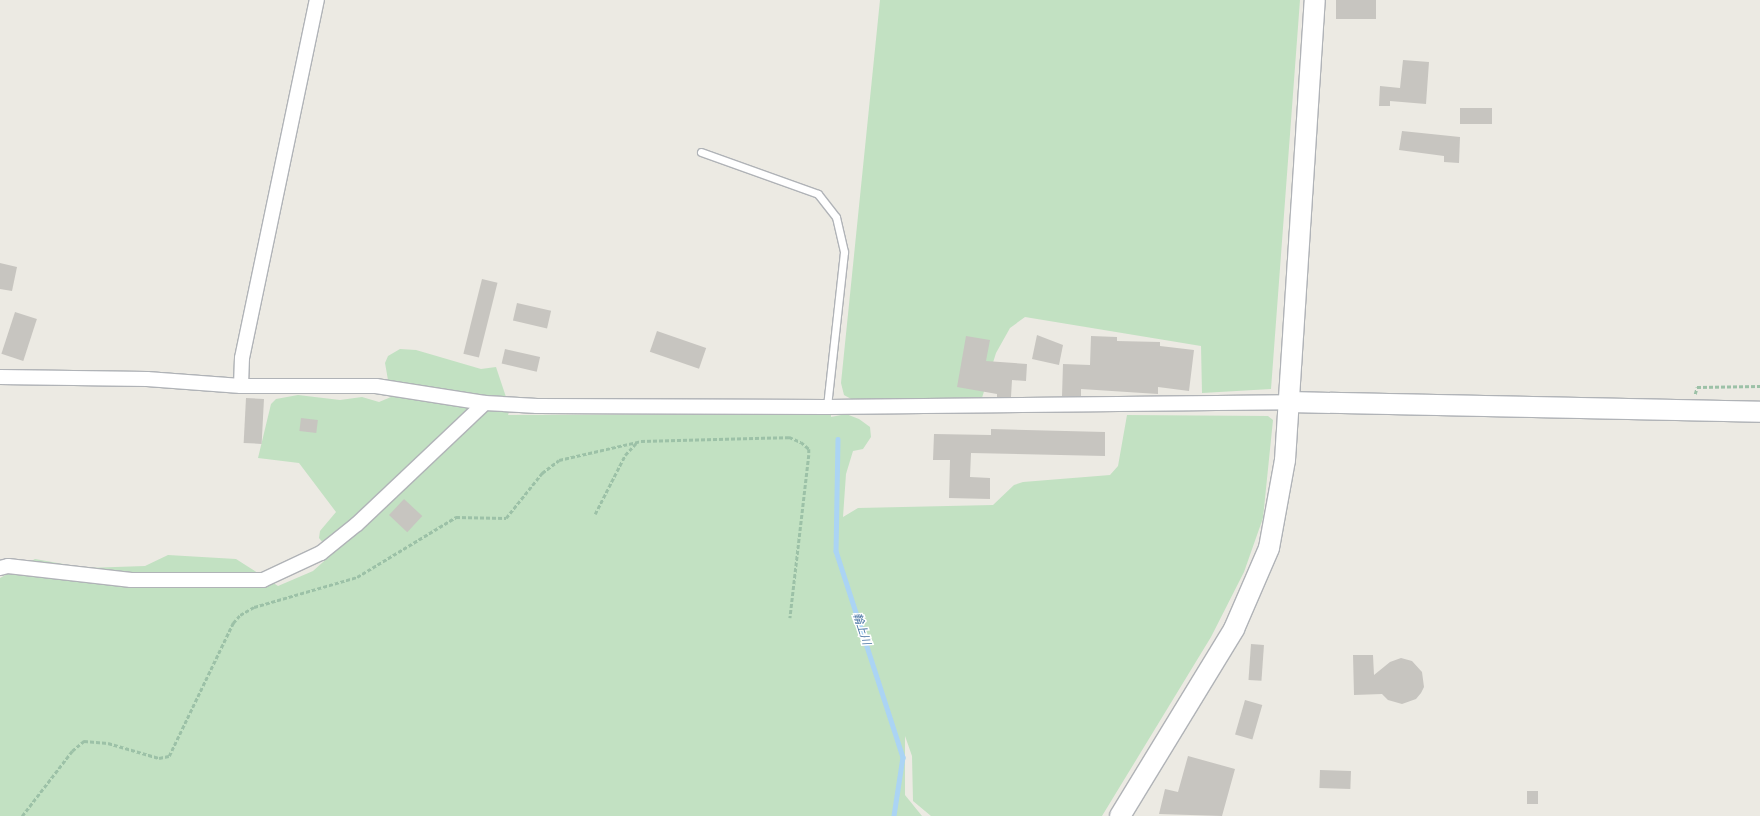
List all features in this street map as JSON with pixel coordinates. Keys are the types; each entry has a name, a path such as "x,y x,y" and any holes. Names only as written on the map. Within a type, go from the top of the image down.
{"street":[{"path":"242,386 242,358 317,0"},
{"path":"1120,816 1234,629 1269,548 1281,488 1289,402 1315,0"},
{"path":"0,377 147,379 242,386 376,386 486,403 827,408 1289,402 1760,412"},
{"path":"0,568 8,566 131,580 263,580 321,553 357,524 486,403"}],"lane":[{"path":"701,152 818,194 836,217 844,252 827,408"}],"path":[{"path":"1691,410 1697,387 1760,386"},
{"path":"22,816 72,751 84,741 108,743 159,758 169,756 233,623 240,615 254,607 357,577 456,517 506,518 552,463 636,442 789,437 809,449 790,618"},
{"path":"595,514 625,455 636,442"}],"green space":[{"path":"880,0 1300,0 1271,389 1202,393 1201,346 1025,317 1010,328 996,353 981,401 853,400 844,395 841,383"},
{"path":"400,349 416,350 481,369 496,367 510,409 508,415 831,414 831,417 846,414 859,419 870,427 871,437 863,449 853,451 846,474 843,517 858,508 993,505 1014,485 1023,482 1110,475 1118,466 1127,415 1268,416 1273,420 1263,518 1244,572 1211,637 1102,816 931,816 913,801 912,756 905,736 905,795 922,816 0,816 0,578 35,559 86,568 145,566 168,555 236,559 278,586 313,571 332,554 319,538 320,531 336,512 299,463 258,458 271,404 276,399 298,395 340,400 362,397 379,402 391,397 385,363 388,356"}],"building":[{"path":"1336,0 1376,0 1376,19 1336,19"},
{"path":"1403,60 1429,62 1426,104 1390,101 1390,106 1379,106 1380,86 1400,88"},
{"path":"1460,108 1492,108 1492,124 1460,124"},
{"path":"1402,131 1460,137 1459,163 1444,162 1444,156 1399,150"},
{"path":"0,263 17,267 12,291 0,289"},
{"path":"482,279 498,283 479,358 463,354"},
{"path":"517,303 551,311 547,328 513,321"},
{"path":"15,312 37,319 23,361 1,354"},
{"path":"657,331 706,348 699,369 650,352"},
{"path":"1037,335 1063,345 1059,365 1032,359"},
{"path":"966,336 990,340 986,361 1027,364 1026,381 1012,380 1011,397 997,397 997,394 957,387"},
{"path":"1091,336 1117,337 1117,341 1160,342 1160,346 1194,350 1189,391 1158,387 1158,394 1081,389 1081,396 1062,396 1063,364 1090,365"},
{"path":"505,349 540,357 537,372 502,364"},
{"path":"246,398 264,399 262,444 244,443"},
{"path":"301,418 318,420 316,433 299,431"},
{"path":"991,429 1105,432 1105,456 971,453 970,477 990,478 990,499 949,498 950,460 933,460 934,434 991,435"},
{"path":"404,499 422,516 407,532 389,515"},
{"path":"1251,644 1264,645 1261,681 1248,680"},
{"path":"1353,655 1373,655 1374,675 1390,662 1401,658 1412,661 1422,672 1424,687 1421,693 1416,699 1402,704 1388,700 1382,694 1354,695"},
{"path":"1245,700 1262,705 1252,740 1235,735"},
{"path":"1188,756 1235,769 1222,816 1159,814 1165,789 1178,792"},
{"path":"1320,770 1351,771 1350,789 1319,788"},
{"path":"1527,791 1538,791 1538,804 1527,804"}],"waterway":[{"name":"輪上川","path":"838,439 836,551 903,757 894,816"}]}
